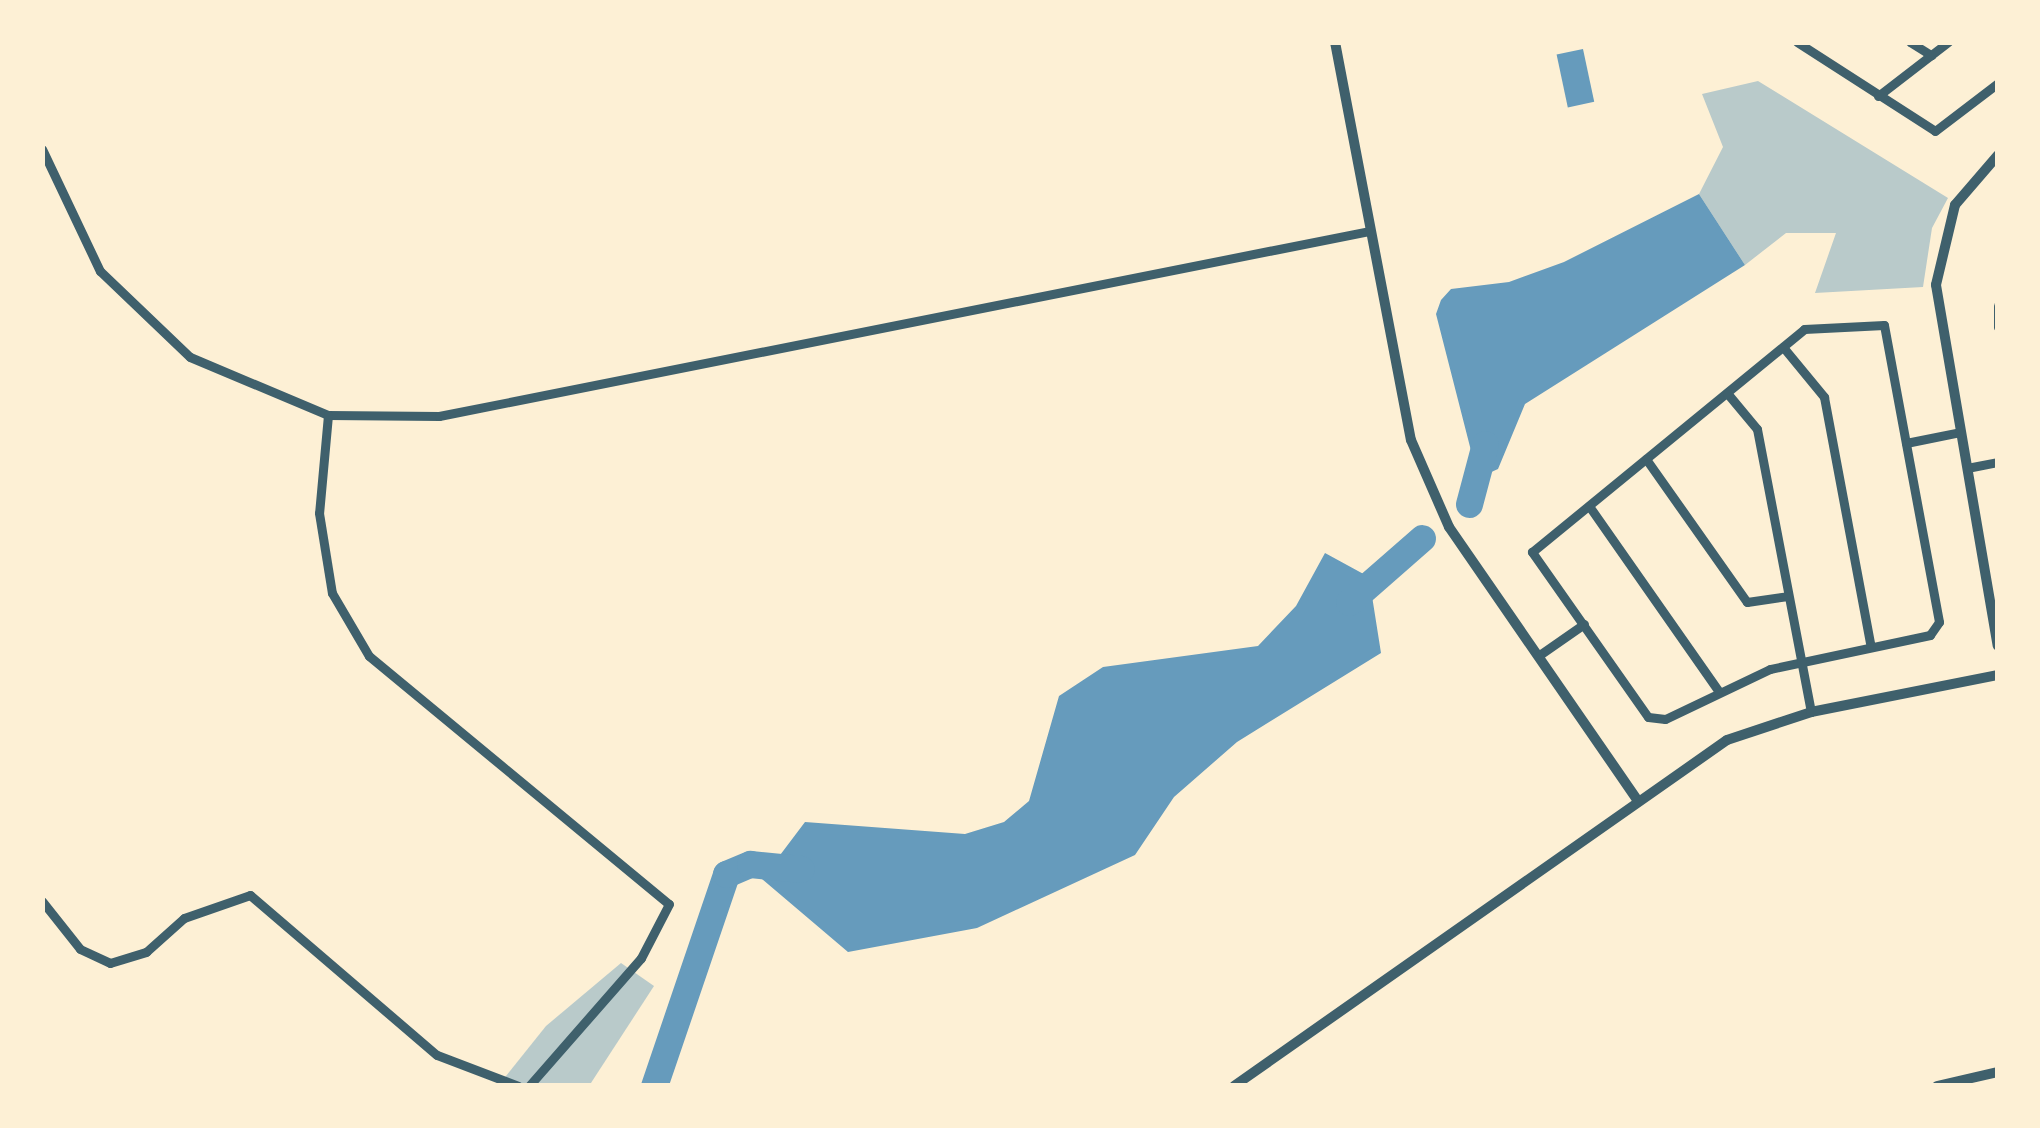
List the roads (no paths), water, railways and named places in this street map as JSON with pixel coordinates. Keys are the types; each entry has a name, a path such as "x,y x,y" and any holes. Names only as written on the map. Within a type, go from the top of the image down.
{"street":[{"path":"1335,42 1411,440 1449,527 1636,798"},
{"path":"1797,42 1935,131 1998,83"},
{"path":"1910,42 1931,55"},
{"path":"1878,96 1948,42"},
{"path":"42,149 100,272 190,357 328,415 439,416 1369,231"},
{"path":"1998,155 1954,205 1938,258 1960,432 1998,646"},
{"path":"1998,306 1998,327"},
{"path":"1884,325 1939,622 1930,635 1801,661 1718,690 1665,719 1648,717 1532,552 1727,393 1804,329 1884,325"},
{"path":"1783,347 1824,397 1871,646"},
{"path":"1727,393 1756,429 1811,712"},
{"path":"328,415 319,513 332,593 369,656 669,904 641,958 529,1086"},
{"path":"1906,442 1960,432"},
{"path":"1646,459 1748,602 1788,596"},
{"path":"1967,468 1998,462"},
{"path":"1588,506 1718,690"},
{"path":"1538,656 1584,624"},
{"path":"1234,1086 1636,798 1727,740 1811,712 1998,675"},
{"path":"42,901 80,950 110,963 146,952 184,918 250,895 437,1055 518,1086"},
{"path":"1936,1086 1998,1072"}],"water":[{"path":"1583,49 1594,102 1568,107 1557,55"},
{"path":"1699,194 1745,265 1525,404 1498,469 1478,478 1436,314 1441,300 1451,289 1509,282 1564,262"},
{"path":"1325,553 1369,577 1381,653 1237,742 1174,797 1135,855 977,928 848,952 762,879 805,822 965,834 1004,822 1029,801 1059,696 1103,667 1258,646 1296,606"}],"waterway":[{"path":"1469,504 1485,444"},
{"path":"1349,602 1422,538"},
{"path":"654,1086 726,874 750,864 801,869"}]}
